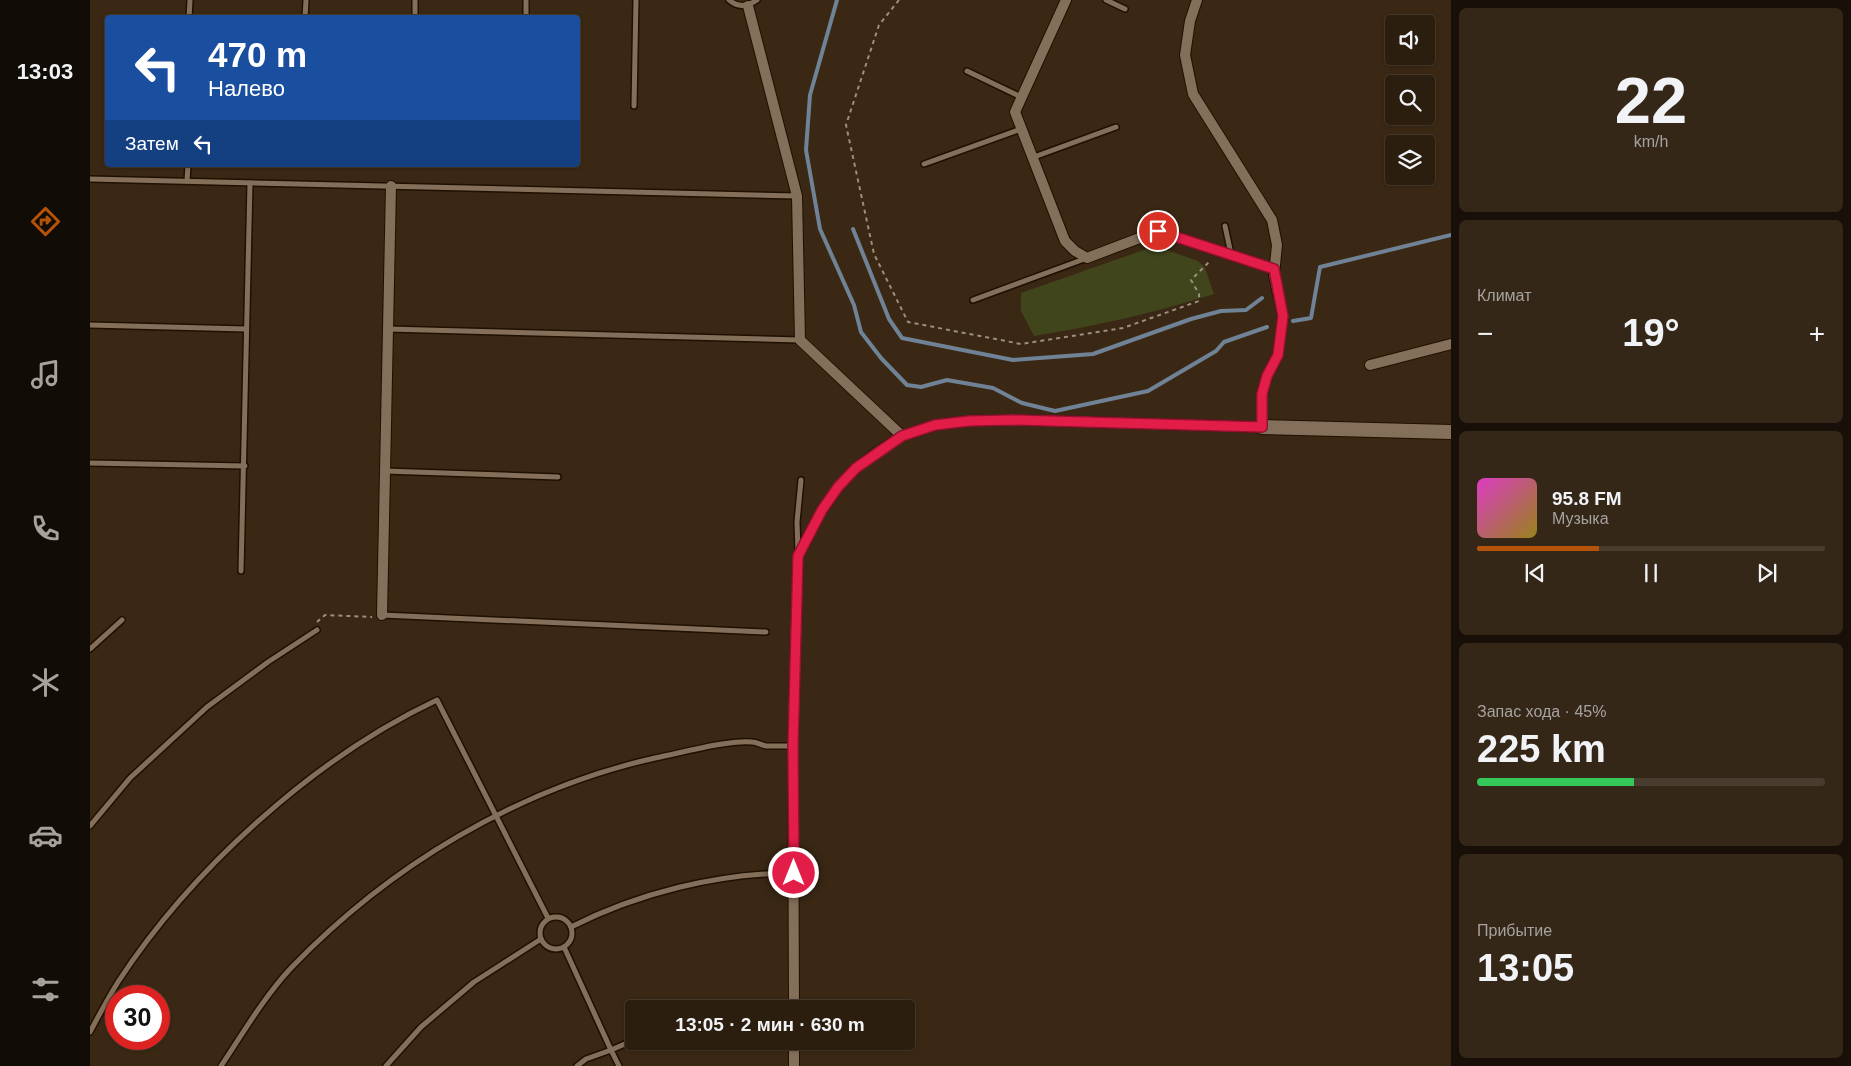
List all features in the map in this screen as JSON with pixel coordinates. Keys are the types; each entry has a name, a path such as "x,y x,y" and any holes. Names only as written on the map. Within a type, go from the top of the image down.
{"street":[{"path":"1066,0 1015,112 1034,156 1065,241 1075,252 1087,258 1158,231 1274,269"},
{"path":"1196,0 1190,21 1186,55 1193,94 1272,220 1277,245 1274,269 1283,316 1278,355 1267,376 1262,394 1262,427"},
{"path":"753,3 797,196 800,340 902,436"},
{"path":"382,615 391,186"},
{"path":"1370,366 1451,344"},
{"path":"794,1000 793,746 798,556 822,510 838,487 856,468 902,436 935,425 986,420 1451,432"},
{"path":"794,1050 794,1066"}],"lane":[{"path":"189,15 190,0"},
{"path":"305,15 306,0"},
{"path":"415,0 415,15"},
{"path":"526,0 526,15"},
{"path":"634,106 636,0"},
{"path":"729,0 739,6 753,3"},
{"path":"1106,0 1125,9"},
{"path":"967,71 1021,97"},
{"path":"1034,156 1116,128"},
{"path":"924,164 1022,129"},
{"path":"188,167 188,181"},
{"path":"90,179 797,196"},
{"path":"241,571 245,466 250,182"},
{"path":"1226,226 1231,255"},
{"path":"973,300 1087,258"},
{"path":"90,324 246,328"},
{"path":"388,329 800,340"},
{"path":"90,463 245,466"},
{"path":"385,471 558,477"},
{"path":"798,556 797,522 801,480"},
{"path":"382,615 766,632"},
{"path":"90,649 122,620"},
{"path":"90,826 130,778 207,707 268,662 317,630"},
{"path":"90,1032 118,982 158,928 225,852 267,813 357,746 437,700 548,918"},
{"path":"221,1066 254,1016 290,969 355,908 413,866 496,814 580,779 626,765 712,746 752,742 766,746 793,746"},
{"path":"571,927 595,915 666,891 720,880 794,873"},
{"path":"561,917 571,927 572,936 564,947 551,949 540,940 540,927 548,918 561,917"},
{"path":"386,1066 421,1027 474,982 540,940"},
{"path":"564,947 619,1066"},
{"path":"577,1066 586,1059 625,1044"}],"path":[{"path":"899,0 879,25 846,125 874,254 908,322 1021,344 1123,328 1199,301 1199,294 1191,280 1219,251"},
{"path":"317,630 316,622 325,615 368,617 382,615"}],"green space":[{"path":"1155,246 1198,261 1205,268 1214,294 1125,318 1034,336 1021,311 1021,293"}],"waterway":[{"path":"837,0 810,95 806,150 820,229 854,305 861,332 881,358 907,385 921,387 947,380 993,388 1022,403 1055,411 1148,391 1216,351 1224,342 1267,327"},
{"path":"853,229 889,319 902,338 1013,360 1093,354 1191,319 1221,311 1246,310 1262,298"},
{"path":"1293,321 1311,318 1320,267 1451,235"}],"route":[{"path":"794,873 793,746 795,609 798,556 822,510 838,487 856,468 902,436 935,425 969,421 1012,420 1262,427 1262,394 1267,376 1278,355 1283,316 1274,269 1158,231"}]}
